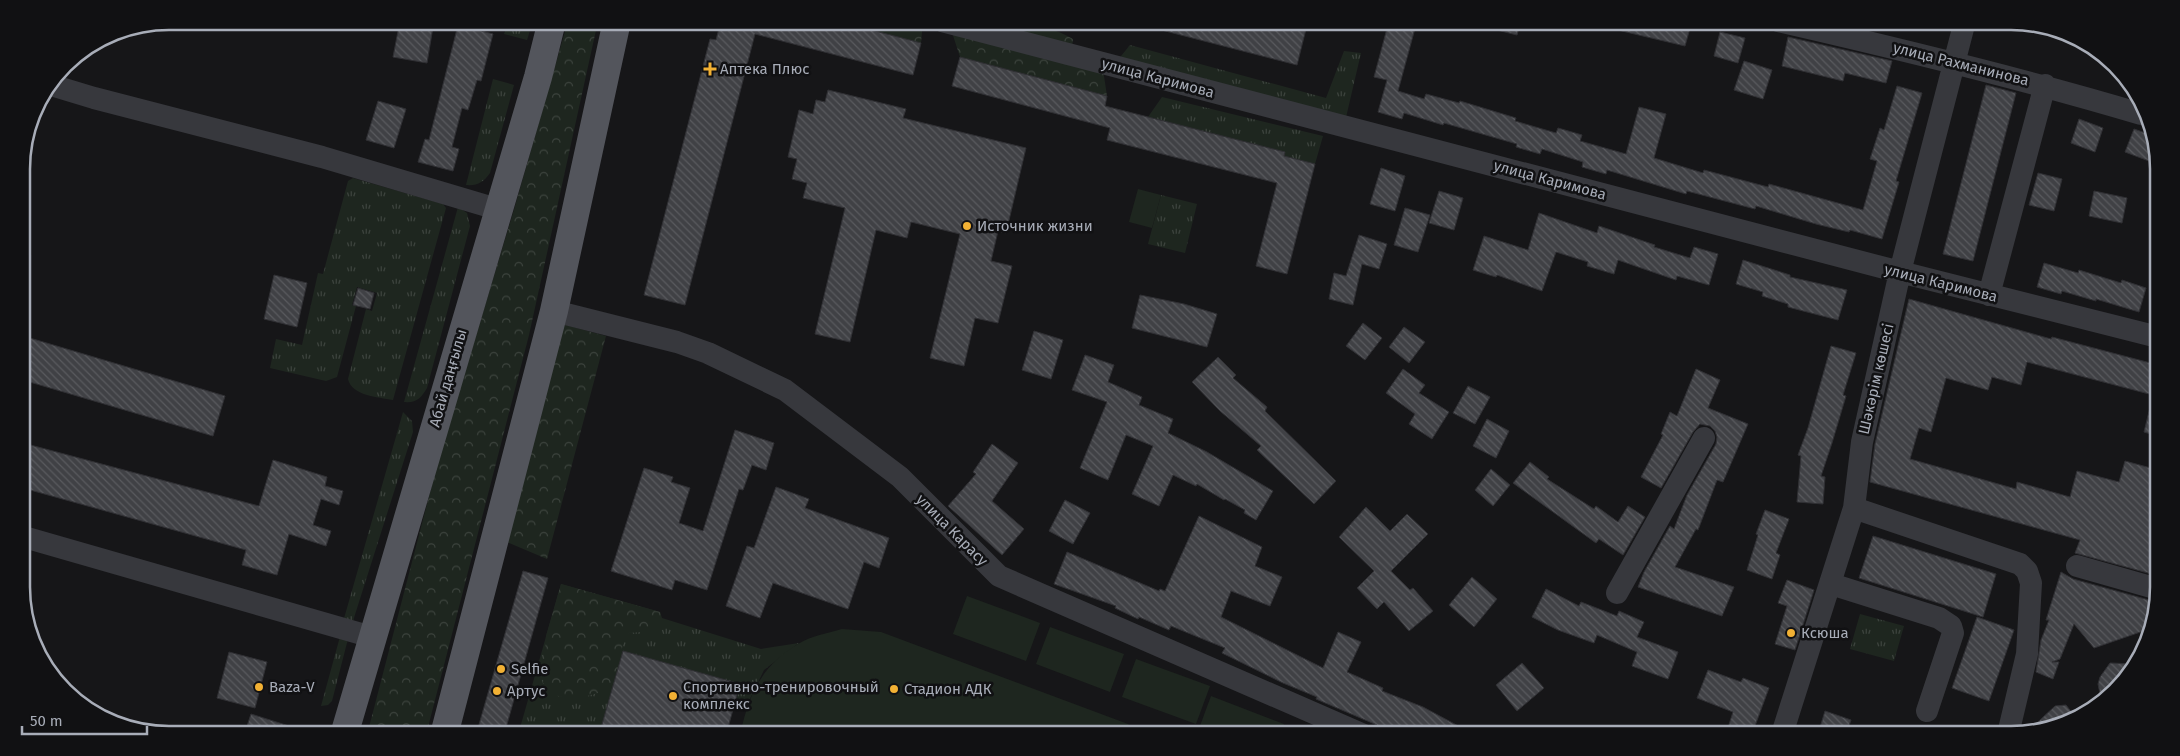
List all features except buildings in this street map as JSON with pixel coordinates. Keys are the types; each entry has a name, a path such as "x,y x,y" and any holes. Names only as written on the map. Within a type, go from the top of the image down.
{"main road":[{"name":"Абай даңғылы","path":"347,726 497,209 538,77 550,30"},
{"path":"446,726 554,311 615,30"}],"street":[{"name":"улица Каримова","path":"976,30 1900,272 2150,335"},
{"name":"улица Рахманинова","path":"1817,30 2045,85 2138,113"},
{"name":"Шәкәрім көшесі","path":"1785,726 1854,508 1862,442 1900,272 1963,30"},
{"path":"1989,295 2045,85"},
{"path":"57,87 331,159 497,209"},
{"name":"улица Карасу","path":"554,311 700,350 785,390 900,477 999,576 1346,726"},
{"path":"1617,593 1704,438"},
{"path":"1854,508 2020,564 2027,571 2031,583 2027,654 2010,726"},
{"path":"30,539 372,637"},
{"path":"2077,566 2150,587"},
{"path":"1831,584 1939,618 1951,626 1952,633 1927,710"}],"green space":[{"path":"506,30 530,30 527,40 504,34"},
{"path":"565,30 596,30 529,335 428,726 369,726 439,458 513,213"},
{"path":"871,30 922,30 921,43"},
{"path":"951,30 1053,30 1073,39 1071,55 1102,63 1107,96 960,57"},
{"path":"1130,45 1326,98 1344,51 1361,53 1344,126 1113,66"},
{"path":"493,79 514,85 490,173 480,183 466,185"},
{"path":"1162,97 1323,136 1315,164 1284,156 1285,152 1148,117"},
{"path":"353,178 443,204 446,208 393,400 366,395 350,385 348,379 366,309 372,311 377,293 357,287 352,305 356,306 337,377 326,381 270,368 276,339 302,345 318,273 323,274 348,181"},
{"path":"1138,189 1161,195 1152,228 1129,222"},
{"path":"1161,195 1197,204 1185,253 1148,244"},
{"path":"458,207 467,213 470,226 427,388 418,399 412,402 404,402"},
{"path":"555,322 606,336 547,559 502,540"},
{"path":"403,412 412,421 413,432 352,624 343,622"},
{"path":"561,584 660,612 662,618 761,649 799,643 764,670 746,707 735,704 740,684 623,651 602,726 521,726"},
{"path":"561,584 660,612 661,618 642,632 629,633 625,636 612,689 573,700 555,695 543,683 546,636"},
{"path":"967,596 1040,623 1026,661 953,634"},
{"path":"1860,614 1904,626 1894,661 1850,649"},
{"path":"1050,627 1124,654 1110,692 1036,664"},
{"name":"Стадион АДК","path":"842,629 881,632 1130,726 742,726 758,682 766,672 785,653 803,641"},
{"path":"341,633 349,635 332,701 328,705 321,706"},
{"path":"1136,659 1210,686 1196,724 1122,697"},
{"path":"1211,696 1284,724 1283,726 1200,726"}],"place":[{"name":"Аптека Плюс","path":"710,69"},
{"name":"Источник жизни","path":"967,226"},
{"name":"Ксюша","path":"1791,633"},
{"name":"Selfie","path":"501,669"},
{"name":"Baza-V","path":"259,687"},
{"name":"Стадион АДК","path":"894,689"},
{"name":"Артус","path":"497,691"},
{"name":"Спортивно-тренировочный комплекс","path":"673,696"}]}
